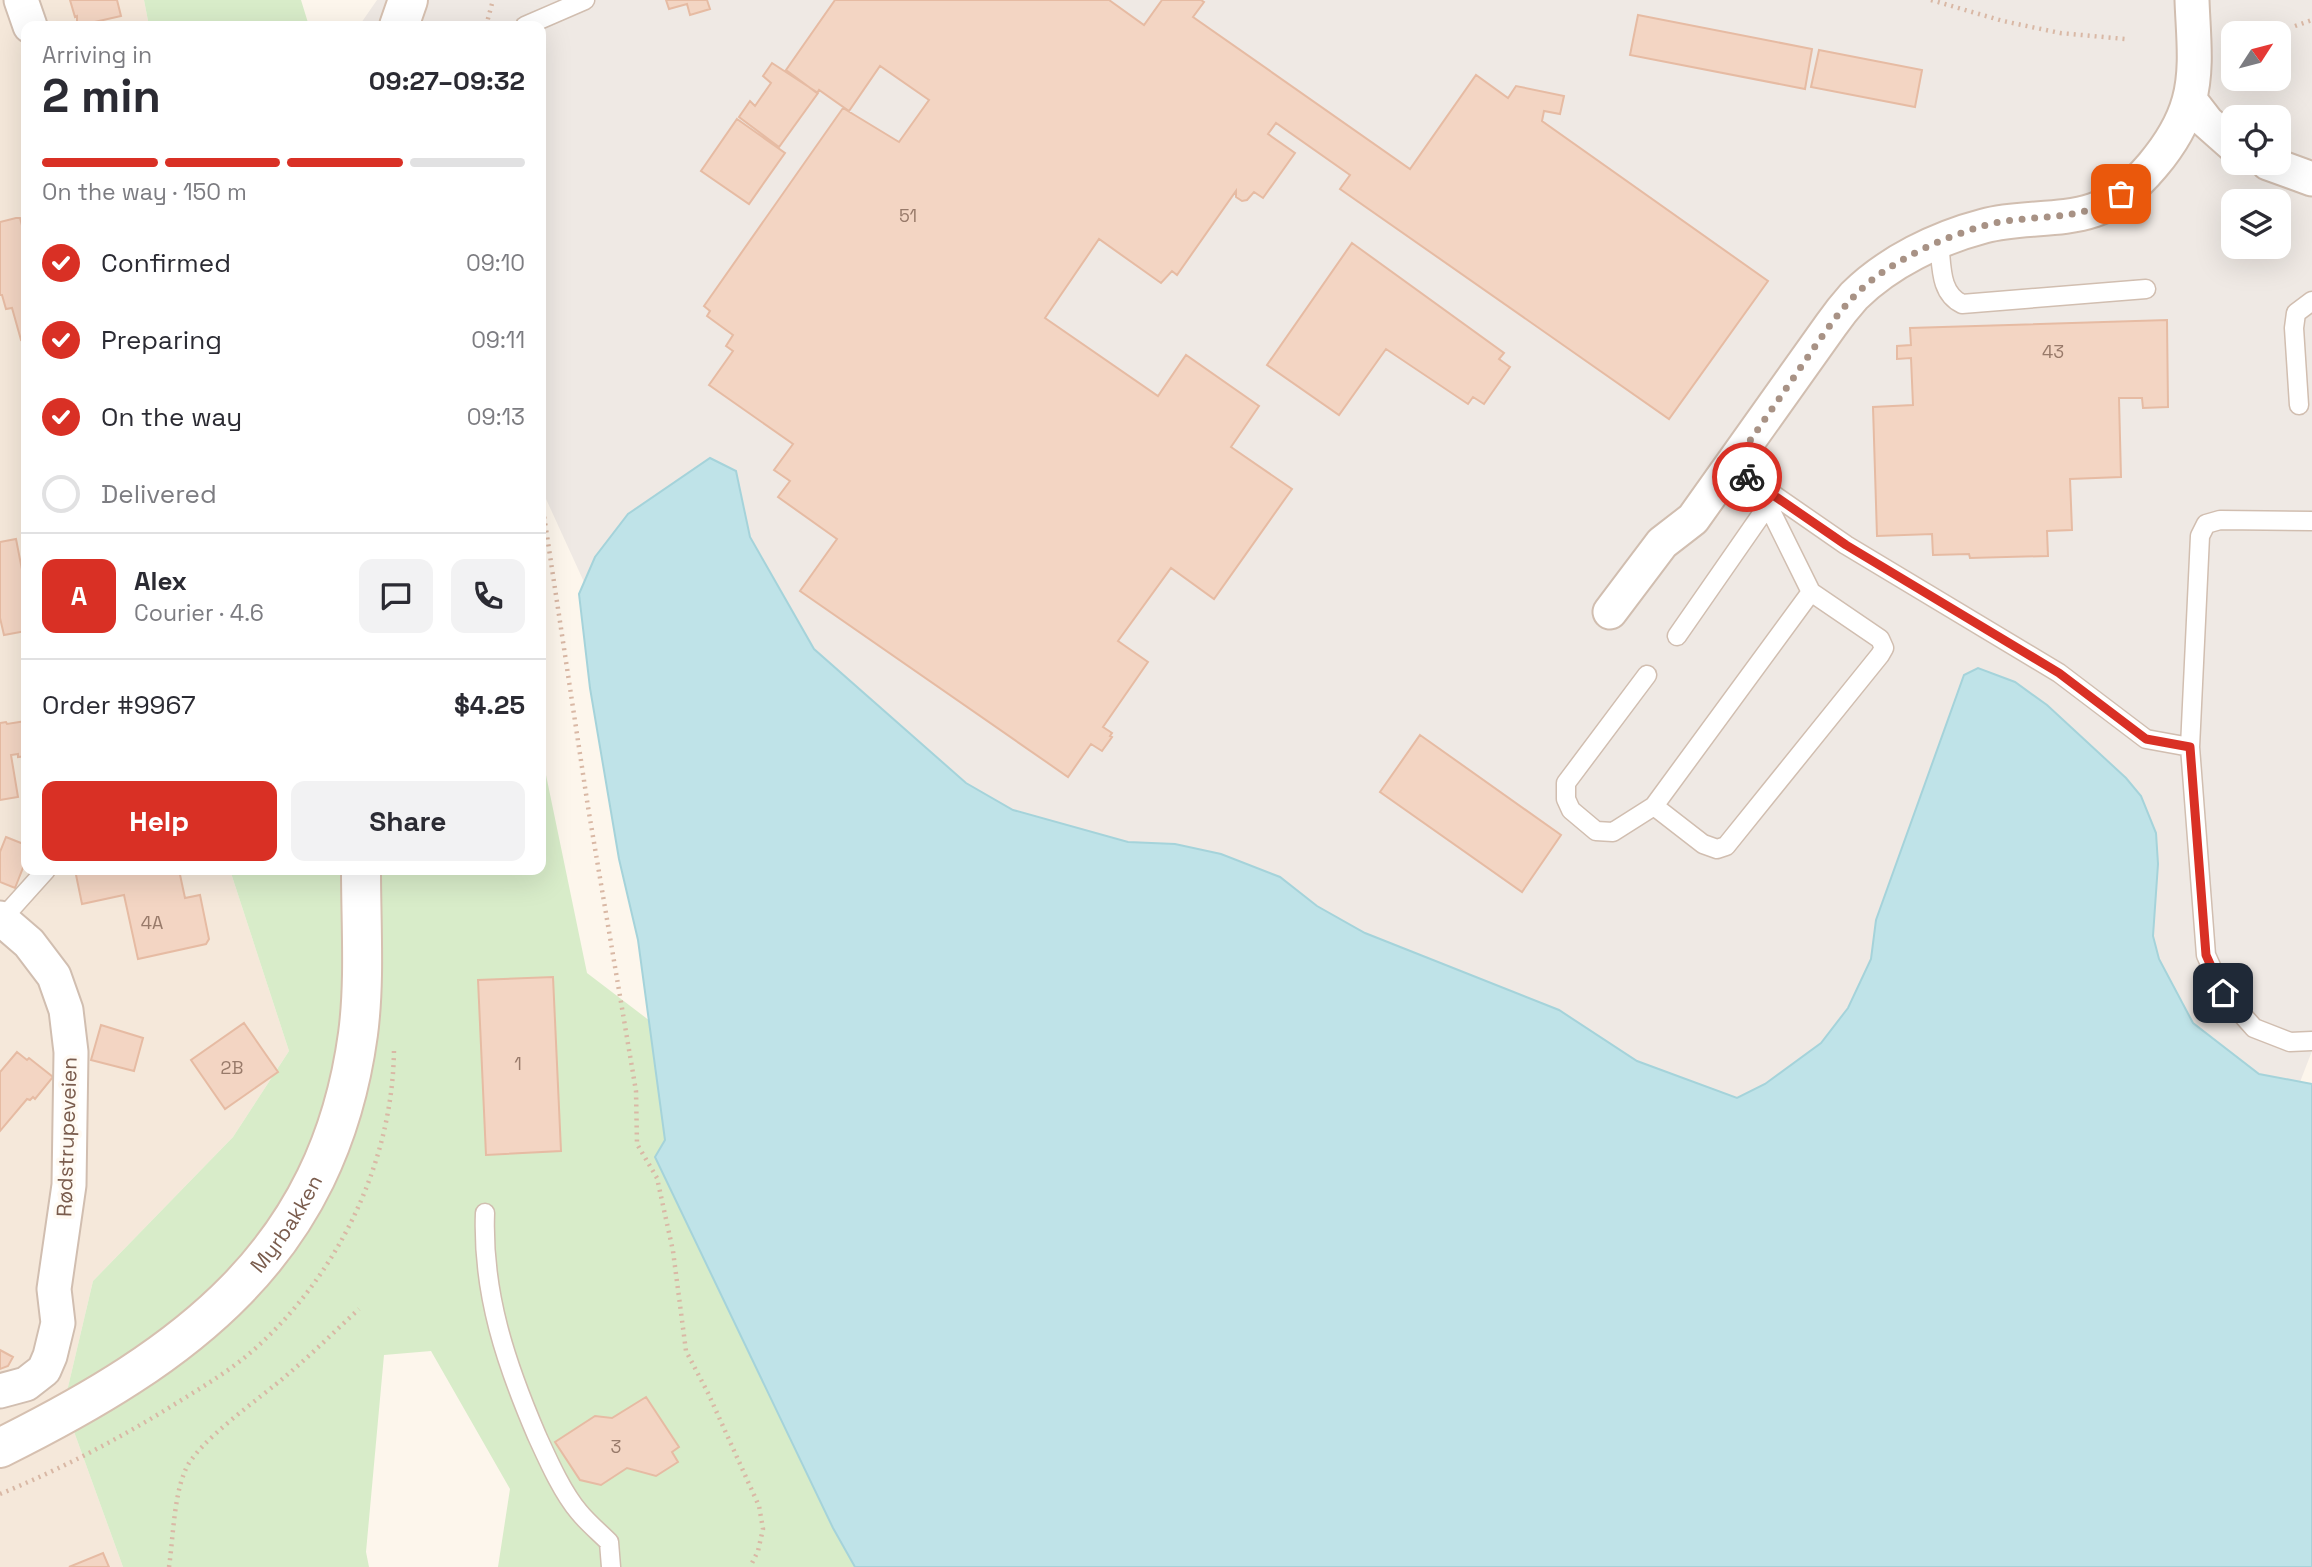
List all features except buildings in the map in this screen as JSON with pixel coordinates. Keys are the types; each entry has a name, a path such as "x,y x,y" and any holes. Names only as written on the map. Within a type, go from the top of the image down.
{"street":[{"path":"21,0 28,21"},
{"path":"401,21 408,0"},
{"path":"1610,612 1662,543 1745,475 1831,325 1853,297 1872,280 1897,263 1939,242 1984,226 2094,210 2134,184 2157,161 2176,133 2190,100 2193,67 2192,0"},
{"path":"2190,100 2207,122 2221,134"},
{"path":"2291,172 2312,179"},
{"name":"Myrbakken","path":"0,1448 90,1400 183,1339 235,1292 277,1244 296,1215 325,1154 340,1114 351,1072 359,1020 361,875"},
{"name":"Rødstrupeveien","path":"0,1391 26,1384 44,1370 58,1323 54,1289 69,1185 71,1052 66,1010 54,976 29,943 1,918"}],"lane":[{"path":"537,21 585,0"},
{"path":"1939,242 1945,290 1952,299 1962,304 2146,289"},
{"path":"2299,405 2294,328 2296,313 2312,302"},
{"path":"1654,806 1703,844 1717,849 1726,846 1884,648 1880,639 1811,592 1768,505 1745,475"},
{"path":"1745,475 1846,545 2059,673 2146,739 2190,747"},
{"path":"1677,636 1768,505"},
{"path":"2312,521 2220,520 2206,524 2200,536 2190,747 2206,955 2223,993 2254,1028 2290,1042 2312,1041"},
{"path":"1647,675 1566,783 1566,799 1571,810 1596,831 1613,832 1654,806 1811,592"},
{"path":"1,918 41,875"},
{"path":"485,1213 484,1249 487,1275 508,1365 548,1459 578,1511 609,1542 611,1567"}],"path":[{"path":"487,21 493,0"},
{"path":"1931,0 2003,21 2060,33 2125,39"},
{"path":"2295,26 2312,20"},
{"path":"546,529 588,807 636,1091 637,1144 657,1178 673,1251 685,1351 708,1393 759,1506 763,1529 758,1551 750,1567"},
{"path":"0,1494 49,1474 90,1453 219,1377 257,1347 320,1275"},
{"path":"169,1567 180,1489 190,1461 221,1429 287,1375 359,1309"}],"shaded area":[{"path":"0,0 144,0 148,21 21,21 21,875 232,875 289,1051 233,1137 93,1281 64,1404 123,1567 0,1567"},
{"path":"377,0 2312,0 2312,1051 2300,1082 2259,1074 2193,1023 2159,959 2153,936 2158,864 2126,778 2047,705 2015,682 1964,675 1876,920 1871,959 1848,1008 1821,1043 1765,1084 1738,1099 1637,1061 1559,1010 1365,933 1317,906 1280,877 1221,854 1175,844 1128,842 1013,810 966,783 814,649 750,537 736,471 595,557 584,582 546,499 546,21 362,21"}],"green space":[{"path":"144,0 301,0 307,21 148,21"},
{"path":"546,775 587,973 650,1021 665,1140 833,1528 855,1567 498,1567 510,1489 431,1351 384,1355 366,1552 369,1567 123,1567 64,1404 93,1281 233,1137 289,1051 232,875 546,875"}],"water":[{"path":"710,458 736,471 750,537 814,649 966,783 1013,810 1128,842 1175,844 1221,854 1280,877 1317,906 1365,933 1559,1010 1637,1061 1737,1098 1765,1084 1821,1043 1848,1008 1871,959 1876,920 1964,675 1978,668 2015,682 2047,705 2126,778 2141,796 2156,833 2158,864 2153,936 2159,959 2193,1023 2259,1074 2312,1084 2312,1567 855,1567 833,1528 655,1157 665,1140 638,940 619,859 590,688 579,594 595,557 628,514"}],"way so far":[{"path":"1747,477 1732,466 1831,325 1853,297 1872,280 1897,263 1939,242 1984,226 2094,210 2121,194"}],"route":[{"path":"1747,477 1846,545 2059,673 2146,739 2190,747 2206,955 2223,993"}]}
